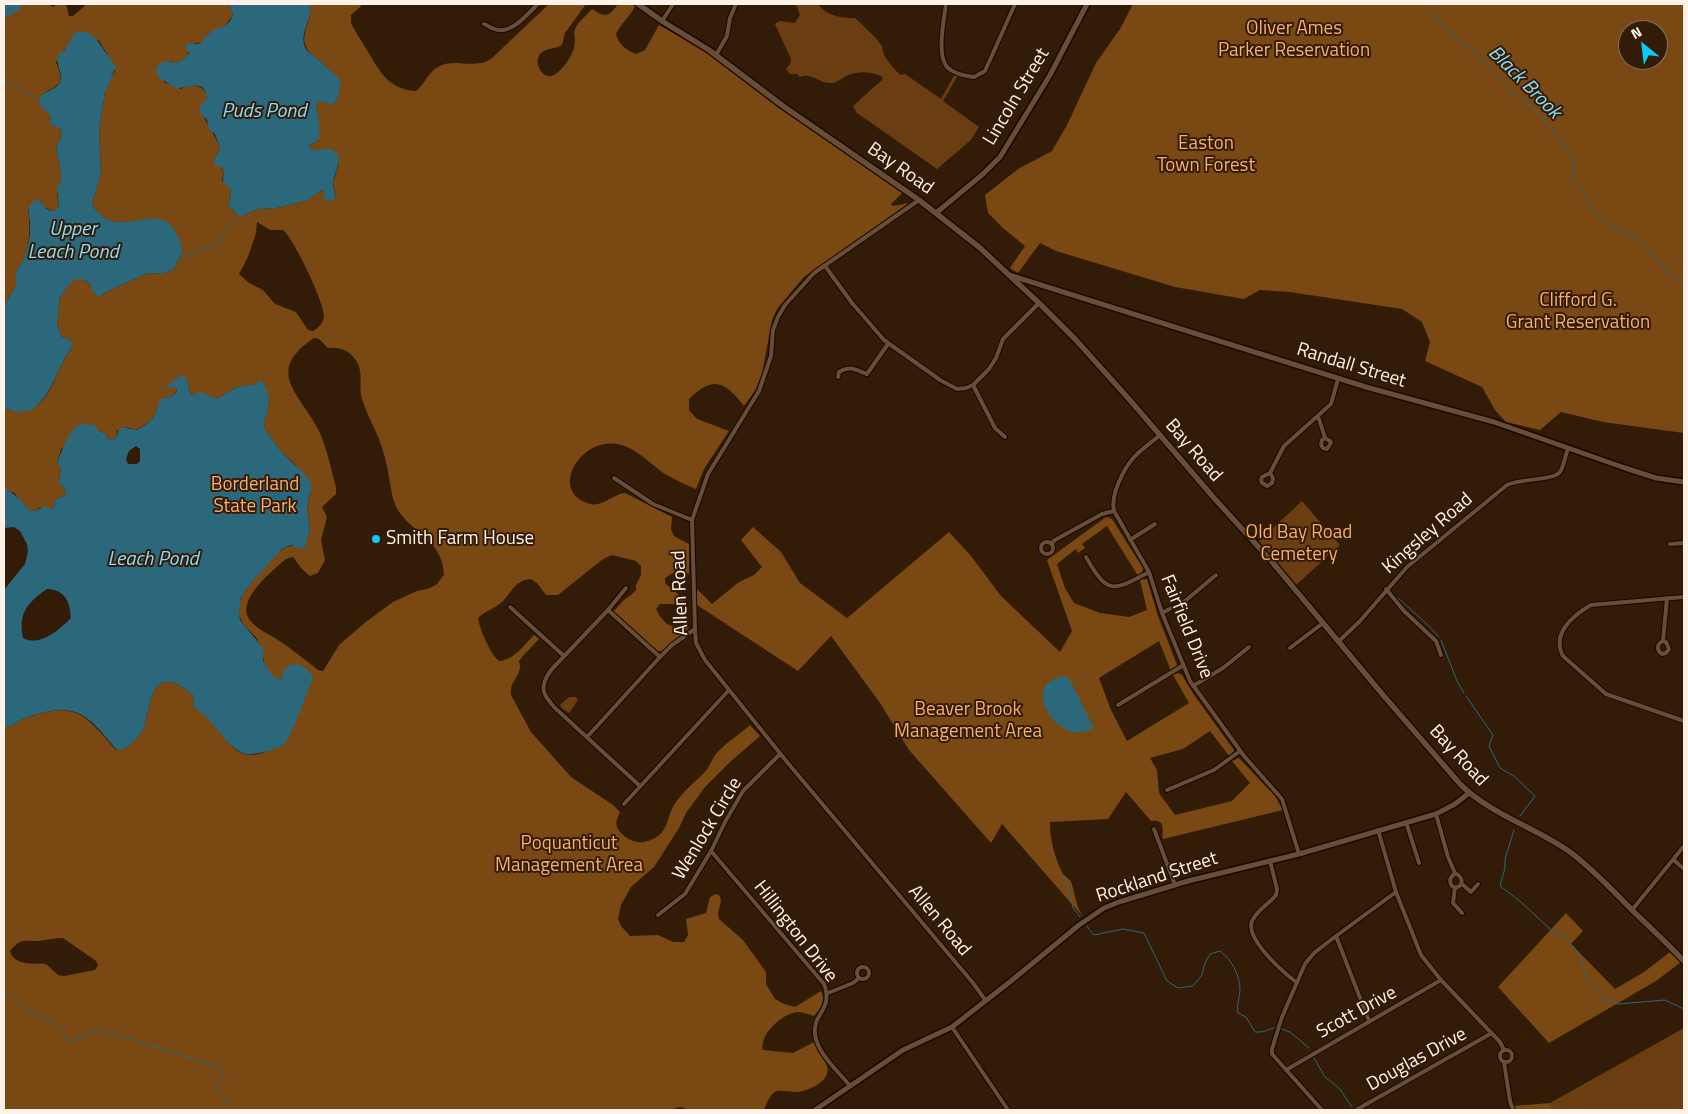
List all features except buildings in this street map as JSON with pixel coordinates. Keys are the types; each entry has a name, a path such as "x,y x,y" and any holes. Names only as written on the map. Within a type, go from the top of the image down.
{"main road":[{"name":"Bay Road","path":"638,4 662,22 716,55 783,106 919,200 979,247 1075,339 1273,563 1382,695 1469,794 1571,853 1607,884 1684,961"}],"street":[{"path":"484,24 498,30 505,30 515,25 538,4"},
{"path":"662,22 673,4"},
{"path":"716,55 727,36 730,18 736,4"},
{"path":"946,4 941,52 943,61 948,68 956,73 974,78 985,71 1015,4"},
{"name":"Lincoln Street","path":"936,213 983,174 1000,157 1050,75 1087,4"},
{"name":"Allen Road","path":"919,200 808,278 785,305 778,317 773,330 771,356 759,391 708,474 692,520 696,643 701,654 728,690 986,1001"},
{"path":"825,266 852,303 888,344 951,387 961,389 973,385 989,369 996,358 1003,339 1039,303"},
{"name":"Randall Street","path":"1009,276 1338,379 1494,422 1656,478 1684,482"},
{"path":"838,378 839,372 846,368 856,369 867,374 888,344"},
{"path":"1270,473 1284,446 1331,404 1338,379"},
{"path":"973,385 994,428 1005,437"},
{"path":"1318,416 1325,438"},
{"path":"1051,544 1102,514 1114,511 1112,504 1115,492 1130,464 1135,456 1160,435"},
{"name":"Kingsley Road","path":"1338,642 1360,621 1406,567 1507,485 1519,480 1553,477 1561,470 1568,449"},
{"path":"614,478 653,504 692,520"},
{"name":"Fairfield Drive","path":"1114,511 1149,572 1162,614 1182,666 1193,686 1240,751 1282,799 1299,854"},
{"path":"1130,540 1155,524"},
{"path":"1670,544 1684,543"},
{"path":"1086,557 1101,581 1107,586 1124,585 1149,572"},
{"path":"1162,614 1185,601 1216,575"},
{"path":"626,588 545,678 543,685 544,693 555,708 588,736 640,786"},
{"path":"1386,589 1417,624 1436,641 1441,655"},
{"path":"1684,597 1591,605 1583,609 1564,628 1560,634 1559,650 1569,662 1606,694 1684,721"},
{"path":"1663,641 1667,598"},
{"path":"510,606 564,656"},
{"path":"608,610 660,658"},
{"path":"1290,648 1324,624"},
{"path":"588,736 672,645 695,629"},
{"path":"1193,686 1223,668 1248,647"},
{"path":"1118,705 1182,666"},
{"path":"624,804 728,690"},
{"path":"1167,790 1214,770 1240,751"},
{"name":"Wenlock Circle","path":"658,915 686,894 743,791 780,754"},
{"name":"Rockland Street","path":"815,1110 903,1050 952,1027 1098,911 1118,902 1175,885 1299,854 1436,814 1469,794"},
{"path":"1436,814 1448,857 1455,873 1461,876 1462,884 1471,892 1478,884"},
{"path":"1406,822 1419,864"},
{"path":"1154,829 1175,885"},
{"path":"1378,830 1396,892 1421,955 1441,980 1500,1042 1504,1050 1510,1052 1512,1056 1509,1062 1504,1062"},
{"path":"1632,910 1684,846"},
{"name":"Hillington Drive","path":"711,851 824,984 828,993 827,1003 815,1026 817,1041 820,1050 850,1086"},
{"path":"1674,860 1684,869"},
{"path":"1270,861 1277,889 1276,895 1253,920 1252,933 1272,960 1296,982"},
{"path":"1455,873 1451,876 1450,880 1451,885 1454,887 1453,903 1462,913"},
{"path":"1454,887 1462,884"},
{"path":"1322,1110 1272,1054 1272,1049 1296,982 1309,958 1396,892"},
{"path":"1336,936 1369,1021"},
{"path":"828,993 853,983 859,978"},
{"name":"Scott Drive","path":"1286,1070 1441,980"},
{"path":"952,1027 1008,1110"},
{"name":"Douglas Drive","path":"1356,1110 1492,1033"},
{"path":"1504,1050 1499,1056 1500,1060 1504,1062 1513,1110"}],"green space":[{"name":"Borderland State Park","path":"4,4 46,4 54,7 56,4 66,4 69,16 73,16 87,4 226,4 231,8 233,15 225,26 210,33 203,42 192,44 188,49 187,56 183,60 175,63 170,61 164,82 181,89 188,86 198,86 207,94 206,101 199,108 220,148 214,160 224,171 222,180 230,186 231,195 228,205 240,217 258,209 277,208 308,200 321,190 326,191 336,199 333,183 339,162 312,150 310,145 319,140 319,119 316,105 318,101 331,105 334,103 338,97 340,84 336,76 310,54 307,49 304,37 310,15 309,4 362,4 351,15 351,23 379,70 384,77 397,86 416,91 435,69 443,65 448,63 475,64 490,60 549,4 586,4 565,33 562,45 543,51 539,57 538,65 540,70 546,75 554,75 571,56 575,42 575,29 592,9 606,15 612,12 618,4 632,4 635,6 633,10 616,34 626,49 636,54 645,50 659,25 705,51 779,108 903,192 891,204 893,206 909,203 804,277 777,309 772,320 762,374 756,389 744,406 731,391 719,384 705,387 689,399 689,410 697,419 729,431 704,469 696,489 665,474 642,456 617,444 603,444 591,449 581,457 574,468 570,479 571,489 578,498 590,504 599,504 625,493 672,517 671,529 674,536 689,544 689,574 676,571 665,578 665,583 686,601 678,604 660,604 656,609 662,619 668,624 676,627 687,625 689,628 662,651 657,651 613,612 636,590 636,585 641,575 641,566 636,561 612,555 603,559 558,595 546,595 537,583 531,579 524,580 515,586 503,601 478,618 486,641 492,653 499,661 514,655 534,635 539,639 519,661 520,670 512,685 511,695 531,732 571,777 613,805 620,812 617,828 628,839 646,842 659,835 665,828 677,800 705,772 719,751 750,725 760,736 705,787 686,813 679,828 654,867 631,887 621,905 618,919 621,926 630,936 658,935 673,942 684,942 688,935 686,919 706,913 710,897 716,894 720,896 719,919 743,940 766,972 766,984 775,999 795,1007 821,991 822,1004 814,1016 798,1012 779,1020 768,1031 763,1044 763,1050 793,1053 814,1042 827,1066 828,1071 823,1081 802,1091 777,1091 772,1094 764,1110 687,1110 679,1107 671,1110 4,1110 4,727 45,712 70,711 80,714 88,720 116,750 124,748 132,743 143,729 151,700 158,686 170,682 180,686 194,696 193,707 204,713 213,722 236,750 241,753 254,755 276,748 281,680 273,677 268,671 257,639 241,620 239,605 241,597 250,585 279,552 288,546 305,547 310,530 307,506 311,491 295,464 283,454 264,428 268,398 264,387 259,381 254,385 234,389 217,399 201,393 191,396 187,381 175,386 177,389 174,395 165,397 152,419 136,430 126,427 117,431 116,438 111,440 107,438 105,433 98,431 68,438 66,445 61,449 57,463 62,467 60,480 66,495 56,499 52,509 40,507 36,511 29,510 14,493 7,491 4,487 4,407 15,410 34,408 51,388 72,344 72,341 61,336 57,325 60,297 72,280 84,280 100,297 104,293 143,275 151,273 162,274 174,269 183,250 179,242 153,219 127,222 111,221 104,218 92,204 101,173 99,131 105,92 115,71 99,40 67,47 56,62 60,75 59,83 41,95 44,109 51,117 50,124 60,129 62,133 56,149 61,172 57,194 59,205 56,210 52,211 44,207 41,202 28,210 29,234 27,250 21,265 16,271 16,285 4,306","holes":["257,222 270,230 283,230 301,257 323,309 323,321 313,331 308,330 296,312 275,304 263,290 249,283 239,274 248,257 256,233","314,338 319,339 328,348 337,348 348,352 357,362 360,371 362,399 383,451 396,507 403,517 436,550 442,561 444,575 436,585 393,602 367,621 339,645 323,671 318,670 283,643 256,626 250,620 247,612 247,604 257,587 286,559 293,557 310,576 318,573 325,560 321,540 327,517 322,507 336,494 336,487 327,451 319,431 296,394 288,373 291,362 299,350","63,938 96,961 98,965 95,970 64,976 58,975 46,964 20,961 12,956 10,951 20,942"]},
{"path":"796,4 818,4 830,14 855,18 875,37 882,46 884,55 900,75 905,74 941,99 955,74 958,75 943,101 979,127 971,140 937,169 857,113 853,106 883,79 881,76 868,72 859,72 846,76 837,82 827,83 808,76 800,77 797,74 790,74 786,69 791,59 775,24 779,21 795,23 800,15"},
{"path":"1133,4 1684,4 1684,433 1603,422 1561,412 1540,430 1506,422 1495,410 1482,387 1425,361 1430,342 1422,322 1402,309 1290,292 1260,290 1244,299 1175,287 1056,251 1040,243 1018,273 1010,268 1025,246 988,213 985,195 1018,169 1052,151 1067,125 1096,63 1120,29"},
{"name":"Old Bay Road Cemetery","path":"1302,501 1340,545 1296,585 1257,543"},
{"name":"Beaver Brook Management Area","path":"1106,517 1112,519 1143,568 1142,573 1138,576 1107,526 1082,544 1085,548 1078,553 1076,549 1057,564 1065,588 1074,603 1100,613 1129,617 1147,610 1140,580 1147,579 1158,616 1177,665 1171,671 1159,641 1099,678 1111,710 1127,741 1189,703 1173,675 1178,673 1182,675 1194,695 1234,750 1233,755 1230,757 1210,731 1183,749 1150,758 1157,770 1159,793 1175,815 1232,801 1250,783 1232,761 1239,758 1275,796 1283,810 1163,839 1161,823 1151,821 1126,792 1108,819 1050,822 1057,860 1063,874 1071,882 1077,905 1083,917 1002,824 991,843 909,750 880,703 831,636 798,671 697,605 697,589 712,604 739,582 754,575 762,567 741,540 753,527 781,552 800,583 847,618 949,532 971,556 1001,596 1060,652 1072,631 1047,560"},
{"path":"569,697 576,697 578,700 569,713 560,705"},
{"path":"1566,913 1583,931 1571,944 1615,989 1644,972 1670,952 1681,962 1656,981 1549,1043 1498,987"},
{"path":"1684,1028 1684,1110 1554,1110 1550,1103"},
{"path":"1550,1103 1554,1110 1517,1110 1514,1106"}],"water":[{"path":"4,4 24,4 18,11 4,18"},
{"name":"Puds Pond","path":"226,4 310,5 310,16 304,36 305,47 309,53 337,76 340,81 338,97 334,103 331,105 323,101 318,102 316,105 319,119 319,140 310,145 312,150 316,151 328,149 334,151 339,158 333,183 336,199 327,201 323,197 325,191 321,190 308,200 277,208 258,209 240,217 228,205 231,195 230,187 223,180 224,171 215,165 214,160 220,148 215,134 209,129 207,120 200,113 199,108 207,98 205,92 199,86 176,88 158,77 156,69 164,62 175,63 183,59 189,53 185,46 186,43 199,43 214,30 228,23 233,15 231,8"},
{"name":"Upper Leach Pond","path":"79,31 89,33 95,38 116,67 105,92 99,131 101,173 92,204 101,215 111,221 155,219 165,221 175,230 183,250 174,269 162,274 151,273 143,275 104,293 100,297 93,293 91,285 82,279 72,281 60,297 57,325 61,336 72,341 70,349 42,400 35,407 26,411 16,411 4,407 4,306 16,285 16,271 23,261 29,243 30,205 37,199 50,211 53,211 59,205 57,188 61,179 61,172 56,149 62,133 60,129 50,124 51,117 39,104 41,95 60,83 61,74 57,61 58,56 60,52 64,52 73,35"},
{"name":"Leach Pond","path":"184,375 191,396 201,392 217,399 238,387 254,385 259,381 263,382 269,400 264,428 283,454 303,472 311,484 307,506 310,530 305,547 302,549 291,545 282,549 250,584 241,597 240,620 263,648 263,660 272,675 281,680 286,668 295,664 305,668 313,677 295,723 284,744 262,753 245,754 240,752 228,742 206,717 193,707 194,696 180,686 170,682 158,686 151,700 141,733 132,743 121,750 117,750 89,720 80,714 70,711 45,712 4,727 4,590 25,564 28,552 27,544 20,531 14,527 4,528 4,487 20,499 29,510 36,511 43,506 52,509 56,499 66,495 59,482 61,467 57,464 66,441 74,429 83,424 95,425 98,431 105,433 107,438 111,440 116,438 121,428 137,430 152,419 162,399 172,396 177,390 176,387 167,389 167,386","holes":["136,446 140,449 140,461 137,464 128,464 126,459 129,451","47,589 62,594 68,602 71,618 55,632 42,639 29,640 23,638 23,615 29,604"]},
{"path":"1063,676 1067,677 1071,682 1094,728 1074,732 1056,722 1049,714 1044,705 1043,695 1045,687 1051,680"}],"waterway":[{"name":"Black Brook","path":"1429,13 1476,54 1511,91 1536,110 1574,158 1573,181 1580,187 1596,215 1643,243 1669,274 1684,284"},
{"path":"4,82 15,88"},
{"path":"19,89 41,101"},
{"path":"181,258 218,244 235,219"},
{"path":"1398,598 1439,637"},
{"path":"1441,640 1457,681 1464,693"},
{"path":"1466,696 1493,735 1489,746 1500,768 1514,776 1535,796 1520,816"},
{"path":"1514,830 1505,859 1505,868 1500,886 1521,902 1551,930 1564,936 1578,952 1586,975 1604,999 1618,1004 1665,1000 1684,1009"},
{"path":"1065,876 1073,908 1080,917"},
{"path":"1085,924 1094,935 1123,929 1144,933 1167,981 1178,988 1193,986 1202,975 1210,954 1220,951 1237,973 1240,989 1237,1006 1238,1013 1246,1017 1255,1032 1274,1028"},
{"path":"4,991 29,1010 57,1023 69,1042 98,1029 216,1066 225,1075 216,1090 237,1110"},
{"path":"1282,1029 1290,1032 1309,1048"},
{"path":"1314,1058 1325,1077 1339,1088 1352,1107"}],"place":[{"name":"Smith Farm House","path":"376,539"}],"park label":[{"name":"Oliver Ames Parker Reservation","path":"1294,40"},
{"name":"Easton Town Forest","path":"1206,155"},
{"name":"Clifford G. Grant Reservation","path":"1578,312"},
{"name":"Poquanticut Management Area","path":"569,855"}]}
